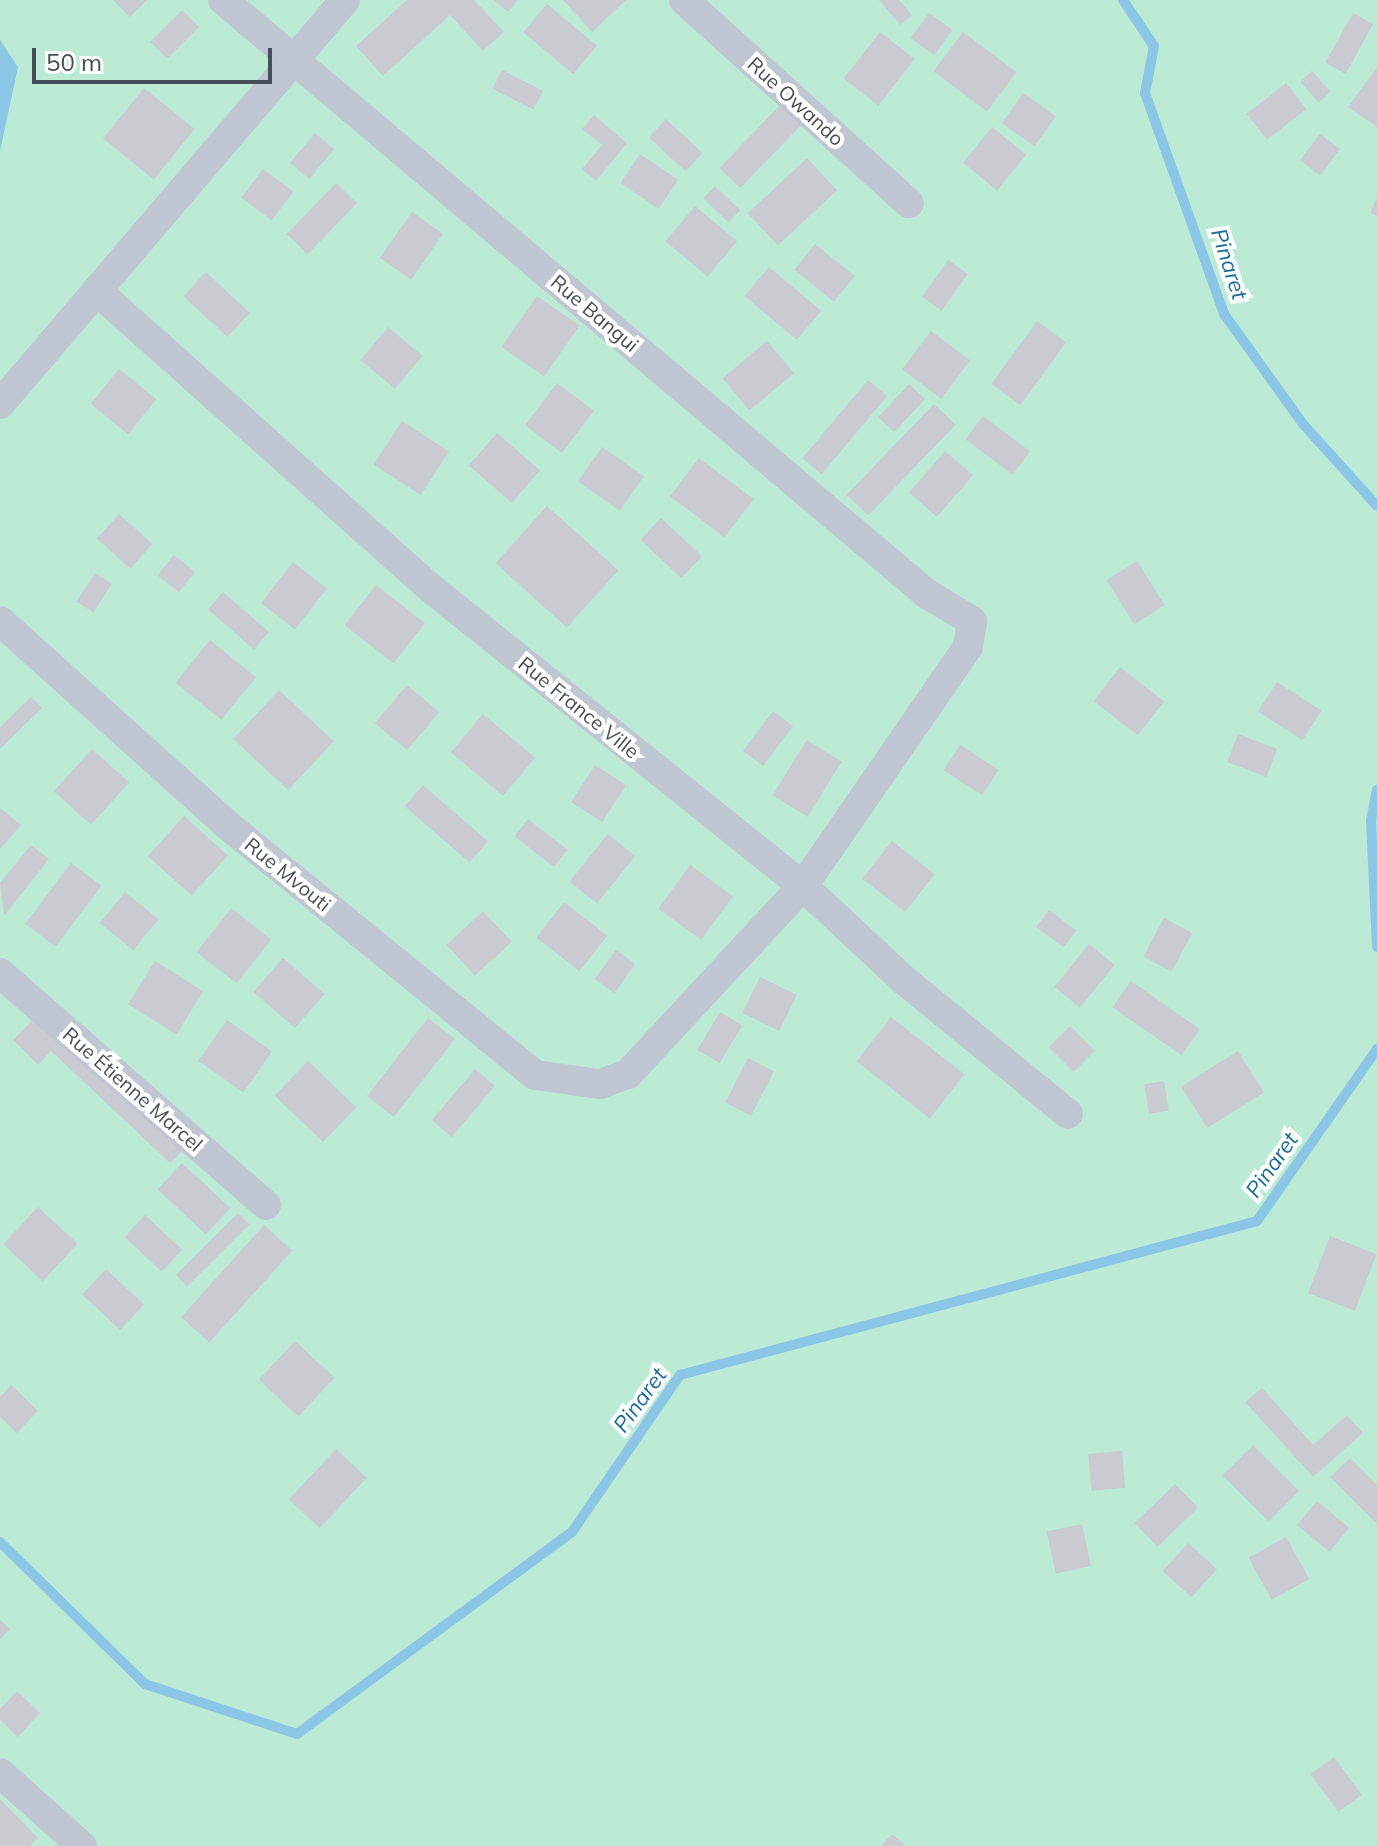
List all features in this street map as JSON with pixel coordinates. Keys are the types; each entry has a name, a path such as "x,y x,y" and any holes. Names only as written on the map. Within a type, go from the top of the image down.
{"street":[{"name":"Rue Bangui","path":"223,0 288,60 927,594 972,621 968,647 803,886"},
{"path":"0,404 288,60 345,0"},
{"name":"Rue Owando","path":"684,0 909,203"},
{"name":"Rue France Ville","path":"97,291 433,590 803,886 905,981 1068,1114"},
{"name":"Rue Mvouti","path":"0,621 226,824 535,1075 600,1084 628,1074 803,886"},
{"name":"Rue Étienne Marcel","path":"0,973 266,1205"},
{"path":"0,1773 82,1846"}],"green space":[{"path":"0,0 1377,0 1377,1846 0,1846"}],"water":[{"path":"0,40 18,67 0,151"}],"building":[{"path":"113,0 147,0 130,17"},
{"path":"407,0 474,0 504,32 483,51 450,15 383,76 356,46"},
{"path":"494,0 518,0 508,12"},
{"path":"563,0 626,0 592,32"},
{"path":"879,0 899,0 912,15 900,25"},
{"path":"547,4 597,46 573,74 523,32"},
{"path":"182,10 199,27 167,59 150,42"},
{"path":"929,13 952,30 934,55 911,38"},
{"path":"1353,13 1373,24 1345,74 1325,63"},
{"path":"880,32 915,59 878,106 844,78"},
{"path":"963,32 1017,72 987,111 934,71"},
{"path":"1377,67 1377,127 1348,107"},
{"path":"502,70 543,91 533,110 492,89"},
{"path":"1312,71 1331,92 1319,103 1300,82"},
{"path":"1286,83 1306,109 1267,140 1247,114"},
{"path":"144,88 195,129 154,179 103,139"},
{"path":"1023,93 1056,116 1035,146 1002,123"},
{"path":"784,101 805,121 740,188 719,168"},
{"path":"594,115 627,143 596,181 582,169 602,145 582,129"},
{"path":"666,119 703,153 686,171 649,137"},
{"path":"992,127 1026,155 997,190 963,163"},
{"path":"315,133 334,149 309,179 290,163"},
{"path":"1320,134 1340,149 1320,175 1300,160"},
{"path":"640,154 678,180 659,209 620,183"},
{"path":"807,158 837,190 778,245 748,213"},
{"path":"263,169 293,192 272,221 241,198"},
{"path":"336,183 357,203 308,254 287,234"},
{"path":"715,186 740,210 728,223 703,198"},
{"path":"1377,197 1377,216 1370,213"},
{"path":"695,206 737,241 708,277 665,241"},
{"path":"412,212 443,234 411,280 380,258"},
{"path":"815,244 855,276 834,302 794,270"},
{"path":"948,260 968,274 942,311 922,297"},
{"path":"769,267 821,311 797,340 745,296"},
{"path":"206,272 250,313 227,337 183,296"},
{"path":"537,296 580,326 544,377 501,347"},
{"path":"1037,321 1066,342 1020,405 991,384"},
{"path":"388,327 422,356 395,389 360,360"},
{"path":"931,331 970,360 941,399 902,369"},
{"path":"767,341 794,373 750,410 723,378"},
{"path":"119,369 156,399 128,434 91,404"},
{"path":"868,380 887,396 822,474 802,458"},
{"path":"557,383 594,411 562,453 525,425"},
{"path":"909,384 925,399 894,432 878,417"},
{"path":"934,404 956,425 868,515 846,495"},
{"path":"983,416 1030,452 1013,475 966,439"},
{"path":"402,421 449,451 421,495 374,465"},
{"path":"497,433 540,470 512,503 469,465"},
{"path":"602,447 644,476 620,511 578,481"},
{"path":"945,451 973,475 937,517 909,493"},
{"path":"699,458 753,499 724,537 670,496"},
{"path":"547,506 618,570 567,627 495,563"},
{"path":"119,514 152,544 130,569 97,539"},
{"path":"661,518 702,556 681,578 641,540"},
{"path":"174,555 195,572 179,592 158,575"},
{"path":"1137,561 1165,605 1134,624 1106,580"},
{"path":"293,562 327,588 295,629 261,603"},
{"path":"95,573 112,584 93,612 76,602"},
{"path":"376,585 425,623 393,663 345,625"},
{"path":"223,592 269,632 254,649 208,609"},
{"path":"210,640 256,677 221,720 175,683"},
{"path":"1120,667 1164,701 1138,735 1094,701"},
{"path":"1277,682 1321,711 1302,740 1258,711"},
{"path":"407,685 439,712 407,750 375,723"},
{"path":"279,690 334,741 288,790 233,739"},
{"path":"31,697 42,708 0,749 0,727"},
{"path":"773,711 793,726 763,766 743,751"},
{"path":"483,714 535,758 503,796 451,752"},
{"path":"1238,734 1277,749 1266,777 1227,762"},
{"path":"807,740 842,762 807,817 773,795"},
{"path":"960,745 999,770 982,795 944,770"},
{"path":"92,749 129,782 91,825 54,791"},
{"path":"595,765 626,785 602,822 571,802"},
{"path":"423,785 488,841 470,863 405,806"},
{"path":"0,808 21,825 0,849"},
{"path":"184,816 228,855 192,896 148,856"},
{"path":"528,819 567,850 554,867 514,836"},
{"path":"608,834 635,856 597,903 570,881"},
{"path":"892,841 935,874 905,912 862,879"},
{"path":"31,845 49,859 4,916 0,883"},
{"path":"71,863 101,886 56,947 25,924"},
{"path":"690,865 733,896 701,940 658,909"},
{"path":"125,892 158,919 133,950 100,923"},
{"path":"564,902 607,936 580,971 536,937"},
{"path":"231,908 271,939 237,984 197,952"},
{"path":"1049,910 1076,930 1064,947 1036,927"},
{"path":"483,911 512,942 475,976 446,945"},
{"path":"1164,918 1192,933 1172,972 1143,957"},
{"path":"1089,944 1115,965 1080,1008 1054,987"},
{"path":"616,950 635,964 614,993 595,979"},
{"path":"283,958 325,994 295,1028 253,992"},
{"path":"155,961 203,991 176,1034 128,1004"},
{"path":"760,977 797,995 779,1031 742,1013"},
{"path":"1131,981 1200,1029 1181,1055 1113,1007"},
{"path":"720,1012 742,1025 720,1063 697,1050"},
{"path":"37,1015 182,1151 170,1163 51,1051 38,1065 13,1040"},
{"path":"891,1017 964,1074 930,1118 857,1061"},
{"path":"428,1018 455,1039 394,1117 367,1096"},
{"path":"227,1020 272,1052 243,1093 198,1061"},
{"path":"1070,1026 1095,1051 1074,1072 1049,1047"},
{"path":"1238,1051 1264,1093 1207,1128 1181,1087"},
{"path":"748,1058 774,1071 751,1116 725,1103"},
{"path":"308,1061 356,1108 323,1142 275,1096"},
{"path":"475,1069 495,1086 452,1137 432,1120"},
{"path":"1164,1081 1169,1111 1149,1114 1144,1084"},
{"path":"182,1163 230,1208 206,1234 157,1189"},
{"path":"38,1207 77,1244 43,1281 3,1244"},
{"path":"238,1213 249,1224 187,1287 176,1275"},
{"path":"145,1215 182,1250 162,1272 125,1237"},
{"path":"264,1225 292,1250 209,1343 181,1317"},
{"path":"1330,1236 1377,1254 1355,1311 1308,1293"},
{"path":"106,1269 144,1304 120,1330 82,1295"},
{"path":"295,1341 334,1378 298,1417 259,1380"},
{"path":"11,1385 38,1411 17,1433 0,1417 0,1397"},
{"path":"1262,1388 1313,1445 1347,1415 1363,1433 1313,1477 1245,1402"},
{"path":"1253,1445 1299,1491 1269,1521 1223,1475"},
{"path":"336,1449 367,1478 320,1528 289,1499"},
{"path":"1122,1451 1125,1488 1091,1491 1088,1454"},
{"path":"1350,1458 1377,1485 1377,1524 1330,1477"},
{"path":"1175,1484 1198,1508 1158,1547 1135,1523"},
{"path":"1317,1501 1349,1528 1329,1552 1297,1525"},
{"path":"1082,1524 1091,1566 1056,1574 1047,1531"},
{"path":"1286,1537 1309,1579 1272,1600 1248,1558"},
{"path":"1188,1543 1217,1569 1192,1597 1163,1571"},
{"path":"0,1620 10,1629 0,1639"},
{"path":"17,1691 40,1713 18,1737 0,1720 0,1709"},
{"path":"1334,1757 1362,1795 1338,1812 1311,1774"},
{"path":"0,1799 38,1838 30,1846 0,1846"},
{"path":"892,1834 906,1846 881,1846"}],"waterway":[{"name":"Pinaret","path":"1123,0 1154,46 1145,93 1224,314 1303,424 1377,506"},
{"name":"Pinaret","path":"1377,790 1371,820 1377,947"},
{"name":"Pinaret","path":"0,1542 145,1684 297,1734 572,1532 680,1375 1257,1221 1377,1049"}]}
